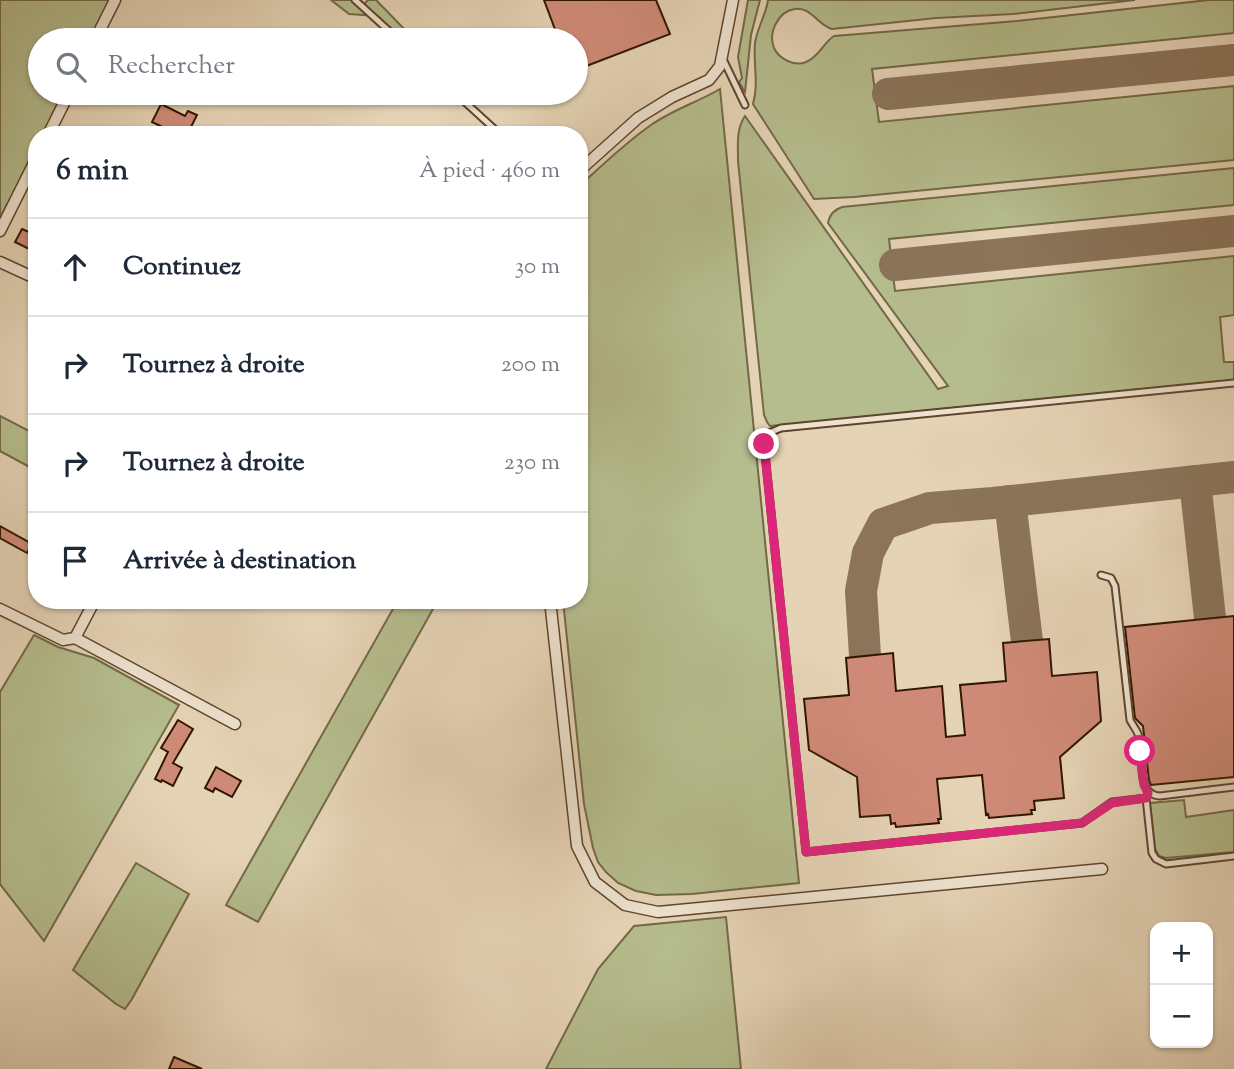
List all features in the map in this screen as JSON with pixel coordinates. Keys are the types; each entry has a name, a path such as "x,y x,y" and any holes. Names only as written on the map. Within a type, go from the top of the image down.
{"street":[{"path":"101,28 115,0"},
{"path":"588,163 638,118 672,97 709,80 720,66 733,0"},
{"path":"52,126 63,105"},
{"path":"0,231 28,175"},
{"path":"0,262 28,275"},
{"path":"0,609 63,640 75,638 235,724"},
{"path":"75,638 90,609"},
{"path":"551,609 577,846 595,882 625,905 658,912 1102,869"}],"lane":[{"path":"355,0 385,28"},
{"path":"722,57 745,105"},
{"path":"468,105 491,126"},
{"path":"1234,383 782,428 769,433 764,444 806,852 1082,823 1112,803 1147,796 1234,787"},
{"path":"1101,575 1111,578 1115,586 1130,720 1139,735 1152,853 1156,859 1166,864 1234,856"}],"green space":[{"path":"0,0 111,0 98,28 28,28 28,105 59,105 48,126 28,126 28,165 0,218"},
{"path":"331,0 360,0 364,4 368,0 376,0 403,28 390,28 377,16 349,14"},
{"path":"748,0 760,0 751,35 745,92 739,82 742,78 738,57"},
{"path":"768,0 1135,0 1013,14 936,18 832,29 810,13 795,9 779,18 772,42 780,56 788,61 802,63 810,60 834,36 1017,21 1209,0 1234,0 1234,33 872,69 879,122 1234,86 1234,160 814,199 753,104 756,89 755,43"},
{"path":"720,89 799,883 656,895 636,891 618,883 598,862 593,848 584,804 564,609 588,609 588,178 623,147 668,115"},
{"path":"745,116 938,389 948,386 828,223 835,211 842,207 1234,168 1234,205 889,239 895,291 1234,256 1234,315 1220,317 1224,362 1234,362 1234,380 770,426 764,415 738,161 739,132"},
{"path":"0,416 28,430 28,466 0,451"},
{"path":"393,609 433,609 258,922 226,905"},
{"path":"34,635 58,647 94,658 179,705 44,941 0,884 0,692"},
{"path":"1184,800 1186,817 1234,810 1234,852 1166,858 1159,856 1155,849 1150,803"},
{"path":"136,863 189,894 125,1009 73,970"},
{"path":"726,917 741,1069 546,1069 598,969 634,926"}],"building":[{"path":"544,0 656,0 670,34 588,65 588,28 554,28"},
{"path":"160,105 185,116 188,111 197,115 192,126 160,126 152,122"},
{"path":"22,229 28,232 28,248 15,242"},
{"path":"0,526 28,542 28,551 27,553 0,538"},
{"path":"1234,616 1234,777 1151,785 1143,726 1135,718 1125,627"},
{"path":"1049,639 1052,676 1097,672 1101,721 1060,757 1064,798 1034,801 1035,810 1031,810 1032,814 989,818 988,814 986,815 982,775 937,779 941,819 938,819 939,823 896,827 895,823 891,824 890,815 860,817 857,777 809,750 804,699 849,695 846,658 893,653 896,691 942,686 946,737 965,735 960,685 1006,681 1003,643"},
{"path":"178,720 193,729 173,763 182,768 173,786 155,779 168,752 161,748"},
{"path":"216,767 241,781 232,797 215,788 213,792 205,788"},
{"path":"174,1057 202,1069 169,1069"}],"taxiway":[{"path":"888,94 1234,60"},
{"path":"895,265 1234,231"},
{"path":"865,656 861,591 868,553 883,524 930,508 1234,477"},
{"path":"1195,481 1210,618"},
{"path":"1010,501 1027,641"}],"route":[{"path":"764,444 806,852 1082,823 1112,803 1146,798 1148,793 1144,785 1140,751"}]}
